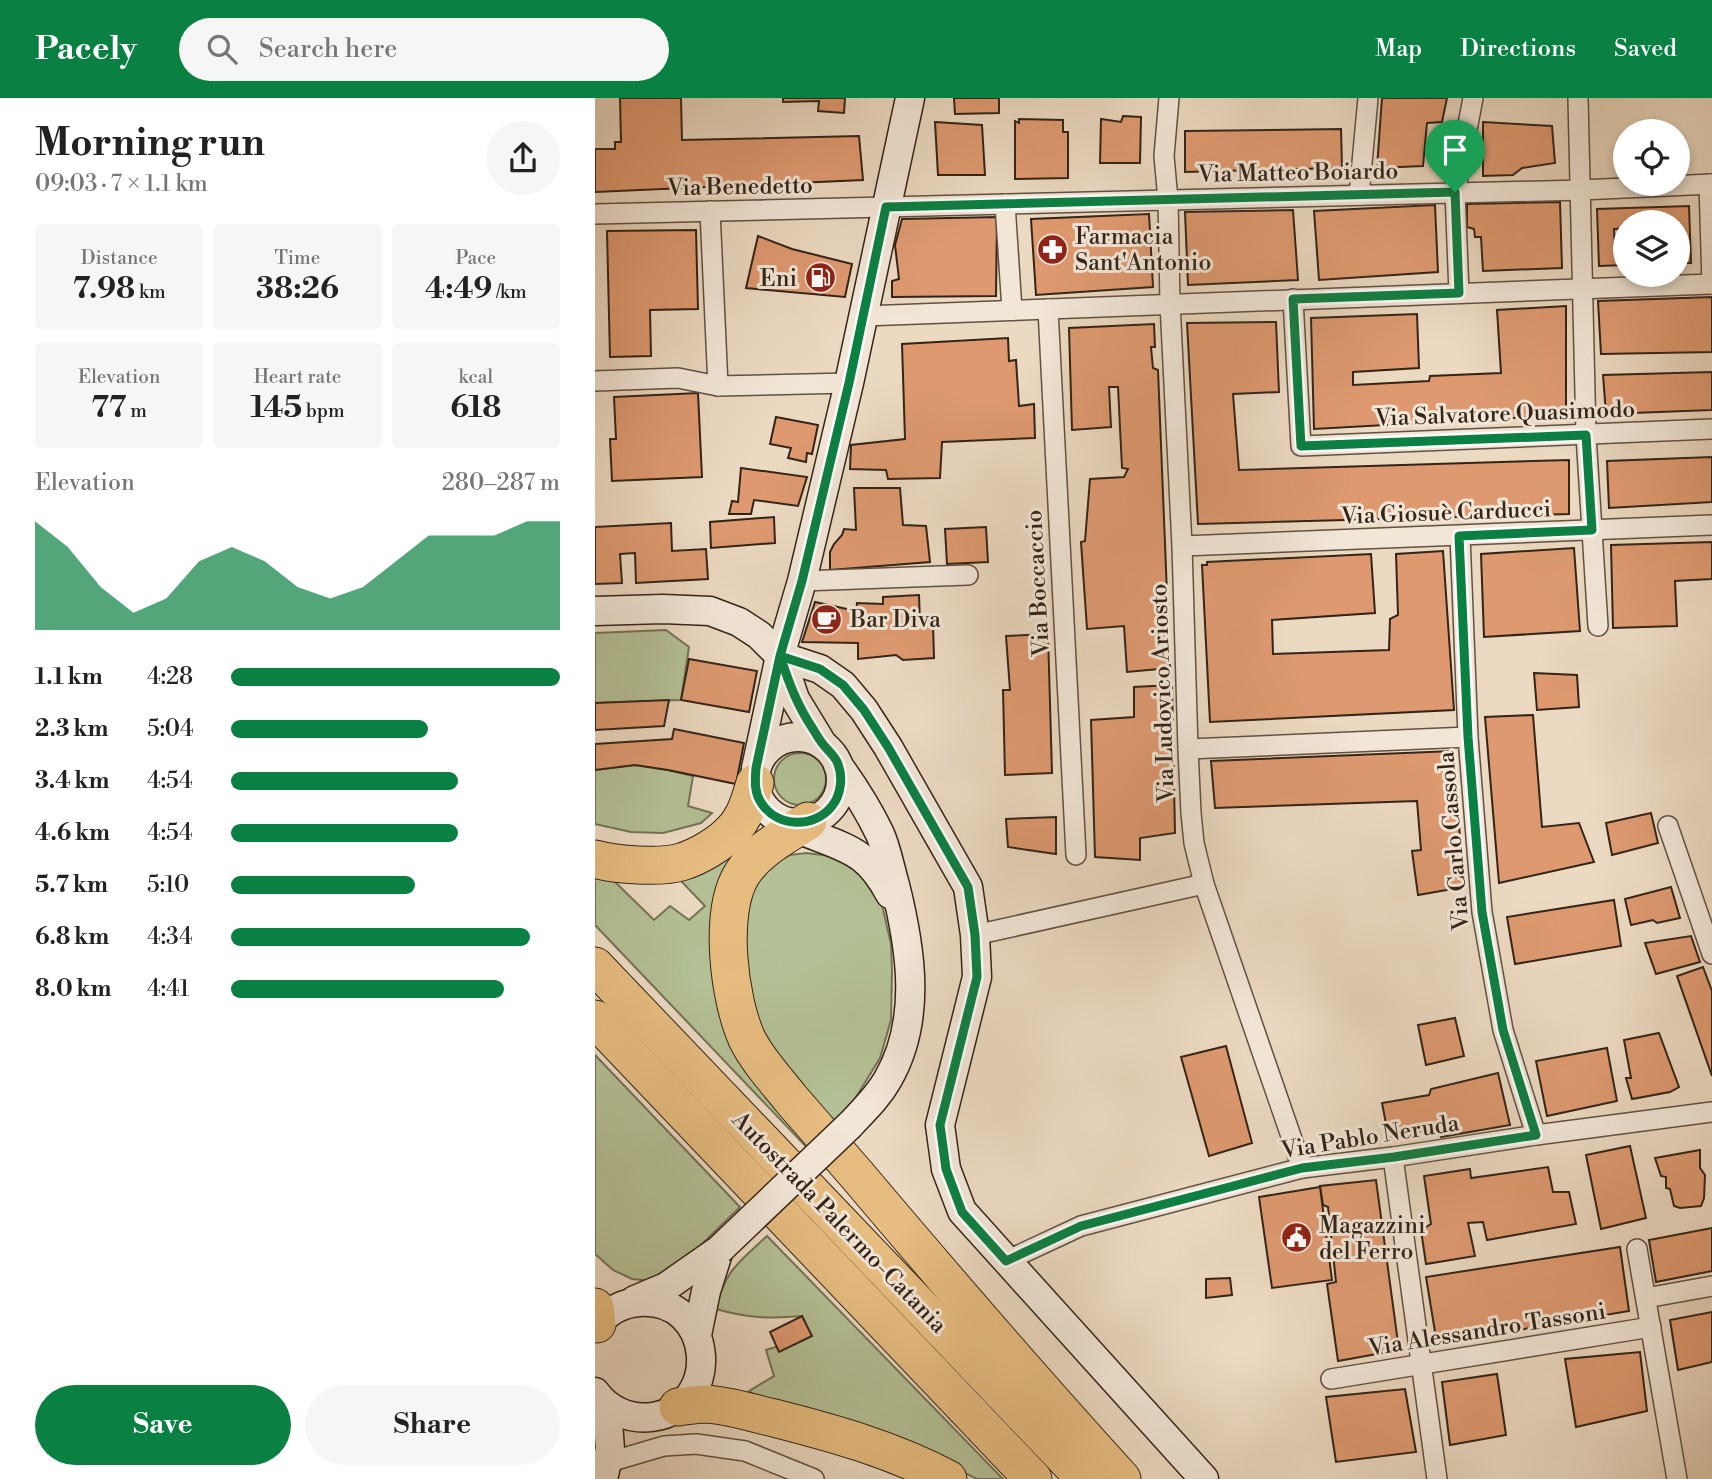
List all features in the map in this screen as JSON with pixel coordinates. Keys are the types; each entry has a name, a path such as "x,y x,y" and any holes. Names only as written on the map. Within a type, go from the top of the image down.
{"highway":[{"path":"595,859 645,865 680,862 703,852 733,831 747,809 756,775"},
{"path":"794,823 742,873 733,896 729,946 733,994 748,1040 775,1079 1031,1379 1122,1479"},
{"name":"Autostrada Palermo-Catania","path":"595,966 1085,1479"},
{"name":"Autostrada Palermo-Catania","path":"595,1019 1033,1479"},
{"path":"664,1412 705,1404 725,1407 813,1428 887,1452 948,1479"}],"main road":[{"path":"904,921 877,872 862,858 769,812 757,794 756,775 780,656 802,581 849,383 910,98"},
{"path":"595,611 710,611 739,622 759,635 780,656 795,699 862,798 881,837 904,921 911,988 908,1025 899,1053 888,1078 873,1101 719,1250 666,1287 604,1315"},
{"path":"780,656 820,669 843,685 864,710 968,887 975,935 977,977 940,1125 946,1169 962,1212 1204,1479"},
{"path":"756,775 762,755 772,745 784,739 811,739 831,755 841,777 839,792 833,805 822,815 794,823"},
{"path":"697,1335 706,1291 719,1250"},
{"path":"604,1315 650,1301 669,1307 686,1318 697,1335 702,1354 701,1374 692,1393 630,1431 606,1464"},
{"path":"597,1395 612,1408 637,1418 664,1412"},
{"path":"597,1395 608,1422 606,1464"}],"street":[{"name":"Via Ludovico Ariosto","path":"1170,98 1164,156 1168,200 1193,833 1204,884 1302,1168"},
{"path":"1359,195 1368,98"},
{"path":"1459,293 1455,192 1473,98"},
{"path":"1578,98 1586,435 1598,626"},
{"name":"Via Matteo Boiardo","path":"886,207 1581,190 1710,184"},
{"path":"864,316 1712,284 1710,184"},
{"path":"1005,204 1012,310"},
{"name":"Via Benedetto","path":"595,214 886,207"},
{"path":"710,211 718,386"},
{"name":"Via Salvatore Quasimodo","path":"1293,299 1301,446 1712,429"},
{"name":"Via Boccaccio","path":"1048,309 1076,855"},
{"path":"595,381 678,378 718,386 849,383"},
{"name":"Via Giosuè Carducci","path":"1182,546 1712,526"},
{"name":"Via Carlo Cassola","path":"1459,536 1468,737 1482,912 1503,1030 1536,1135"},
{"path":"802,581 968,575"},
{"path":"1188,749 1468,737"},
{"path":"1668,826 1712,954"},
{"path":"975,935 1204,884"},
{"name":"Via Pablo Neruda","path":"1006,1261 1081,1226 1302,1168 1712,1112"},
{"path":"1394,1157 1437,1479"},
{"path":"1637,1249 1677,1479"},
{"path":"1646,1298 1712,1286"},
{"name":"Via Alessandro Tassoni","path":"1331,1380 1651,1327"},
{"path":"606,1464 664,1446 696,1444 745,1451 814,1479"}],"green space":[{"path":"666,630 689,647 681,700 595,703 595,633"},
{"path":"800,753 819,760 826,779 819,798 800,805 781,798 774,779 781,760"},
{"path":"635,765 693,776 688,806 712,813 701,823 663,833 631,832 595,824 595,770"},
{"path":"806,853 831,856 859,870 882,905 891,944 891,1020 880,1058 848,1110 831,1123 770,1054 742,970 749,898 762,872 790,855"},
{"path":"729,858 731,862 715,950 873,1217 595,925 595,877 611,878 654,920 670,906 689,920 705,906 678,878"},
{"path":"595,1055 740,1207 671,1274 651,1281 632,1279 613,1270 595,1254"},
{"path":"767,1236 1003,1479 977,1479 917,1449 760,1398 749,1391 774,1376 766,1350 811,1336 802,1316 759,1317 716,1309 724,1285 734,1268"}],"building":[{"path":"620,98 681,98 682,140 859,136 863,180 595,192 595,149 615,149 615,142 621,142"},
{"path":"783,98 845,98 844,113 818,111 819,101 783,102"},
{"path":"954,98 999,98 999,113 955,114"},
{"path":"1382,98 1447,98 1442,122 1427,123 1423,166 1377,168"},
{"path":"1123,116 1141,117 1140,163 1100,163 1101,119 1121,122"},
{"path":"1019,119 1063,120 1063,132 1068,132 1068,178 1015,179 1015,121 1019,123"},
{"path":"935,122 982,125 985,175 938,175"},
{"path":"1483,122 1552,126 1555,163 1522,168 1513,175 1483,176"},
{"path":"1341,129 1342,168 1185,172 1185,131"},
{"path":"1560,202 1562,268 1483,271 1481,237 1475,237 1474,229 1467,227 1467,204"},
{"path":"1435,205 1438,272 1319,280 1314,211"},
{"path":"1689,206 1689,210 1613,210 1613,265 1599,266 1597,209"},
{"path":"1293,210 1298,280 1188,285 1185,212"},
{"path":"1149,214 1153,287 1036,295 1031,219"},
{"path":"997,217 996,296 892,297 892,281 899,279 895,245 902,219"},
{"path":"696,230 698,309 650,310 651,356 610,357 607,231"},
{"path":"758,236 792,249 852,264 845,297 746,288"},
{"path":"1712,297 1712,352 1601,354 1598,301"},
{"path":"1566,306 1566,415 1314,429 1311,318 1417,314 1419,368 1353,372 1353,385 1429,381 1430,376 1501,373 1497,310"},
{"path":"1276,322 1279,392 1233,394 1239,470 1569,460 1569,514 1198,524 1187,323"},
{"path":"1154,324 1155,347 1151,347 1153,368 1158,370 1170,668 1127,672 1124,626 1087,629 1081,542 1085,541 1090,479 1124,477 1128,469 1122,468 1118,387 1109,387 1111,427 1072,430 1069,328"},
{"path":"1008,338 1009,361 1016,360 1019,406 1034,404 1035,438 942,442 940,478 888,479 886,470 850,469 851,445 905,439 902,344"},
{"path":"1712,372 1712,410 1606,414 1603,375"},
{"path":"698,393 702,477 612,481 610,439 616,439 614,397"},
{"path":"776,417 818,425 812,454 807,453 806,462 788,458 791,448 770,444"},
{"path":"1712,457 1712,502 1609,508 1607,461"},
{"path":"741,468 807,477 798,506 754,500 751,514 729,514 732,501 738,502"},
{"path":"854,488 900,488 903,525 926,526 930,562 830,570 830,552 834,544 844,529 856,530"},
{"path":"774,517 775,543 711,548 710,522"},
{"path":"671,523 672,551 706,549 708,579 636,583 635,553 620,554 622,583 595,584 595,527"},
{"path":"986,527 988,562 947,564 945,529"},
{"path":"1712,542 1712,579 1675,581 1677,626 1613,628 1611,545"},
{"path":"1574,548 1580,631 1484,637 1481,554"},
{"path":"1443,551 1454,710 1210,722 1202,565 1207,565 1207,562 1371,554 1375,613 1272,620 1273,654 1389,650 1390,619 1398,615 1396,554"},
{"path":"919,595 920,621 933,624 934,658 903,660 896,655 858,659 858,643 802,642 815,602 856,611 857,603 883,604 883,597"},
{"path":"1048,634 1052,773 1005,775 1003,690 1010,690 1006,636"},
{"path":"689,659 757,671 749,712 681,700"},
{"path":"1534,673 1577,675 1579,707 1537,710"},
{"path":"1172,685 1175,833 1140,838 1140,860 1095,857 1091,720 1134,717 1134,687"},
{"path":"669,700 664,726 595,730 595,703"},
{"path":"1533,715 1542,827 1579,823 1594,862 1499,883 1485,717"},
{"path":"674,729 744,743 736,784 635,765 595,770 595,744 672,739"},
{"path":"1453,751 1464,887 1418,895 1412,851 1421,850 1417,801 1215,808 1211,761"},
{"path":"1651,813 1658,843 1612,855 1606,823"},
{"path":"1056,817 1056,854 1008,847 1006,819"},
{"path":"1671,887 1680,918 1631,925 1625,899"},
{"path":"1614,900 1621,946 1515,964 1507,917"},
{"path":"1691,936 1700,962 1656,974 1645,943"},
{"path":"1703,967 1712,991 1712,1076 1677,976"},
{"path":"1455,1018 1464,1056 1426,1065 1418,1025"},
{"path":"1659,1033 1679,1087 1670,1092 1632,1099 1626,1078 1631,1078 1624,1040"},
{"path":"1226,1046 1252,1143 1209,1156 1181,1057"},
{"path":"1607,1048 1617,1101 1547,1116 1536,1061"},
{"path":"1498,1073 1510,1125 1441,1137 1438,1127 1389,1139 1382,1103 1429,1095 1431,1089"},
{"path":"1630,1146 1646,1218 1601,1229 1586,1155"},
{"path":"1700,1150 1700,1168 1705,1175 1701,1206 1674,1206 1670,1189 1666,1188 1666,1177 1661,1176 1655,1158"},
{"path":"1548,1167 1553,1192 1569,1192 1576,1224 1487,1240 1483,1222 1468,1223 1475,1256 1426,1264 1421,1230 1431,1224 1424,1176 1470,1169 1471,1178"},
{"path":"1376,1180 1399,1350 1338,1361 1327,1284 1336,1282 1328,1207 1323,1205 1320,1186"},
{"name":"Magazzini del Ferro","path":"1320,1187 1332,1280 1272,1288 1259,1197"},
{"path":"1712,1228 1712,1271 1656,1282 1649,1240"},
{"path":"1620,1247 1629,1311 1437,1344 1426,1277"},
{"path":"1230,1278 1232,1295 1206,1298 1206,1279"},
{"path":"1712,1312 1712,1362 1678,1370 1670,1320"},
{"path":"802,1316 812,1336 779,1352 770,1332"},
{"path":"1640,1352 1647,1411 1576,1427 1565,1359"},
{"path":"1497,1374 1506,1435 1450,1445 1442,1382"},
{"path":"1405,1389 1416,1452 1336,1462 1326,1397"}],"place":[{"name":"Farmacia Sant'Antonio","path":"1052,249"},
{"name":"Eni","path":"820,278"},
{"name":"Bar Diva","path":"827,619"},
{"name":"Magazzini del Ferro","path":"1296,1238"}],"route":[{"path":"1455,192 886,207 864,316 810,549 780,656 755,783 757,794 769,812 793,823 822,815 833,805 839,792 841,777 838,765 795,699 780,656 820,669 843,685 864,710 968,887 975,935 977,977 940,1125 946,1169 962,1212 1006,1261 1081,1226 1302,1168 1536,1135 1503,1030 1482,912 1468,737 1459,536 1592,530 1586,435 1301,446 1293,299 1459,293 1455,192"}]}
